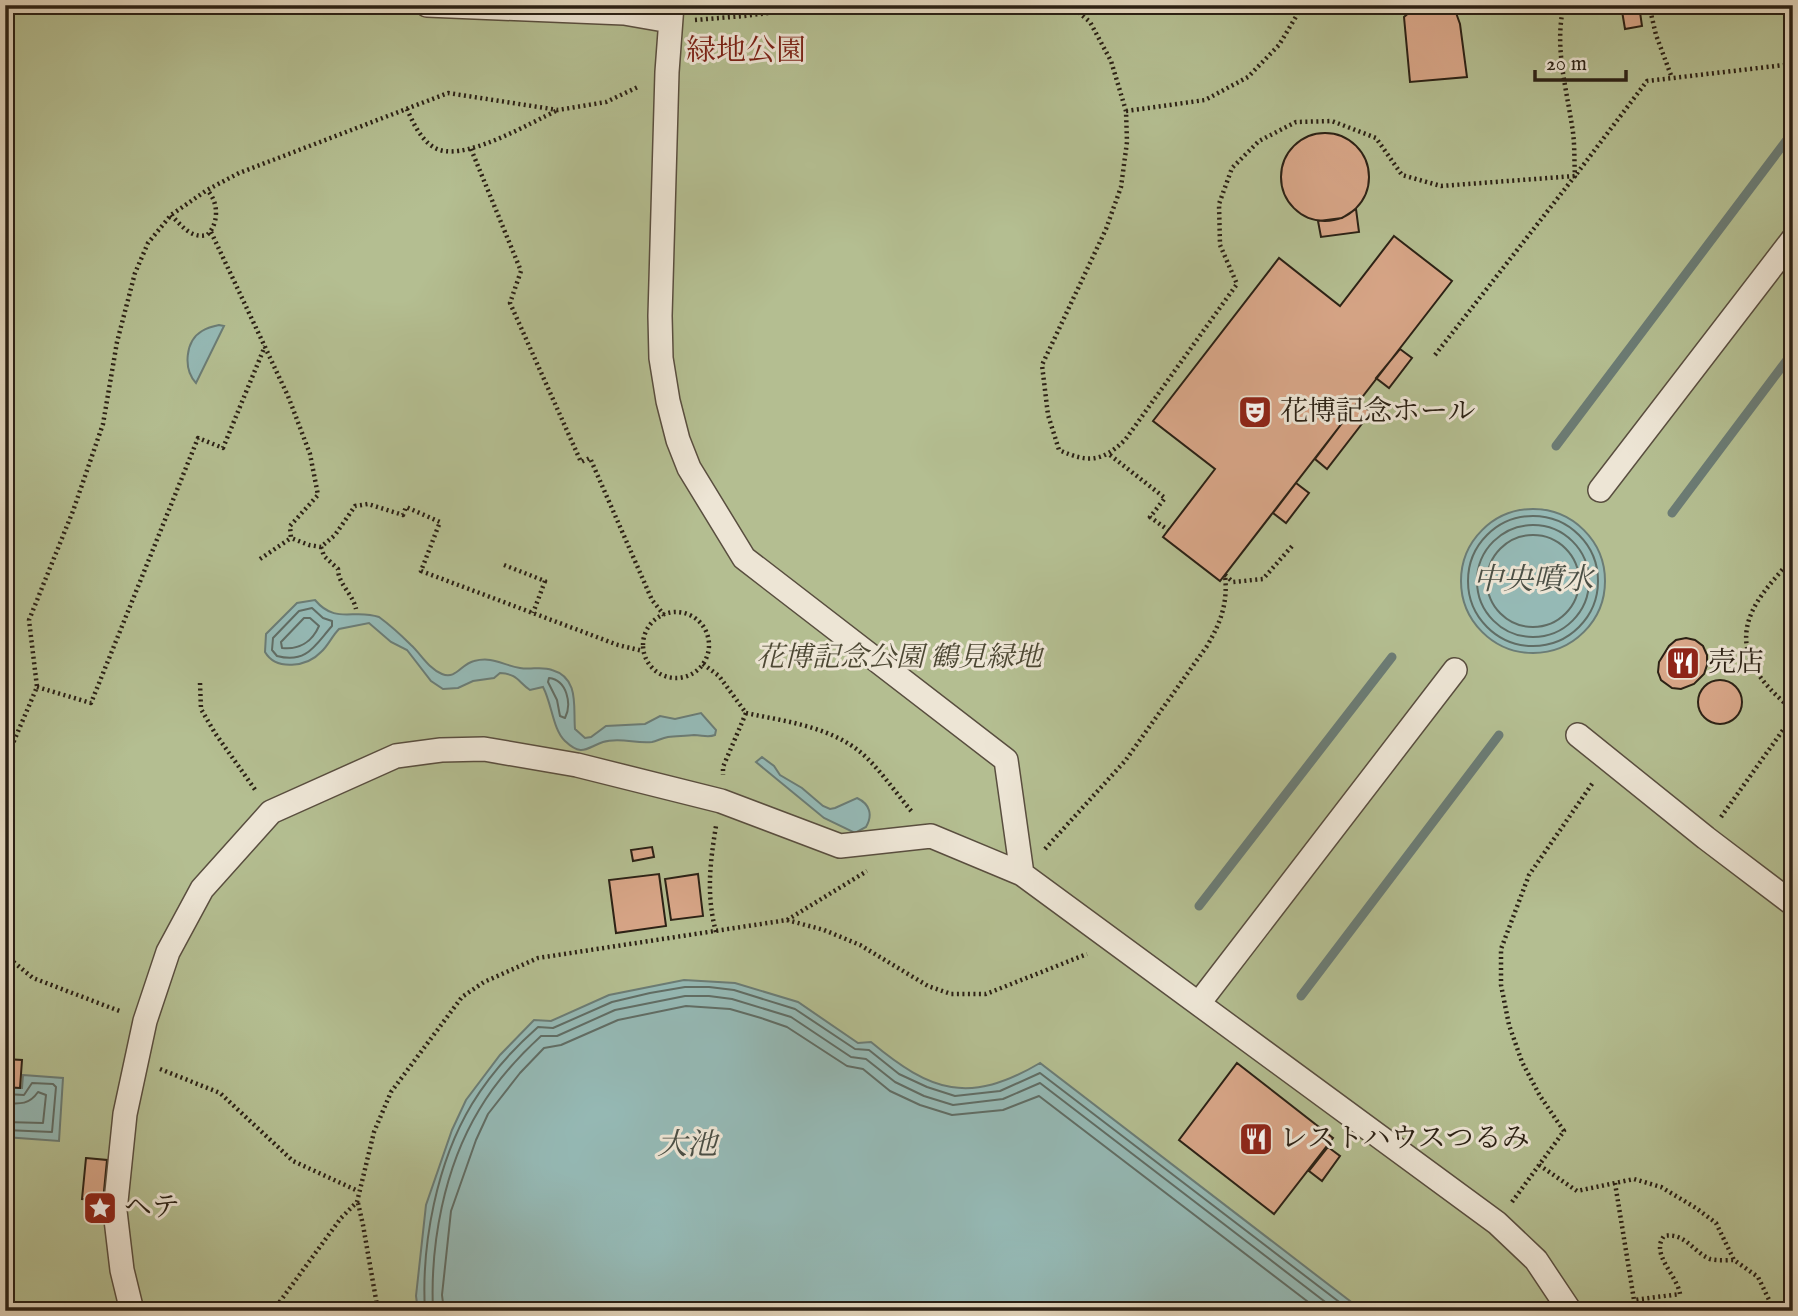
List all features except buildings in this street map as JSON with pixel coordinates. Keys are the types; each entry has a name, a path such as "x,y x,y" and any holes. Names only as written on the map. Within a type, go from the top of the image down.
{"street":[{"path":"427,5 671,13 660,316 661,358 678,440 690,468 744,558 1006,760 1022,874"},
{"path":"1600,490 1793,239"},
{"path":"1199,1003 1455,670"},
{"path":"1578,735 1793,904"},
{"path":"132,1311 122,1270 115,1211 125,1114 145,1021 168,952 202,889 271,812 396,755 484,749 577,765 721,801 840,846 931,836 1022,874 1497,1223 1535,1260 1570,1311"}],"path":[{"path":"671,13 744,16 834,5"},
{"path":"1070,5 1090,22 1106,51 1126,111 1121,187 1106,229 1042,365 1048,415 1059,450 1079,459 1110,455 1125,440 1237,284 1220,245 1219,204 1232,168 1259,141 1296,122 1332,121 1376,138 1402,175 1441,186 1575,176"},
{"path":"1126,111 1205,100 1248,77 1279,46 1303,5"},
{"path":"1564,5 1559,24 1563,76 1573,128 1575,176"},
{"path":"1649,5 1656,35 1672,78"},
{"path":"1435,355 1647,81 1793,64"},
{"path":"407,108 424,139 438,150 453,152 471,149 558,110 606,102 667,72"},
{"path":"5,762 37,687 29,620 73,511 103,424 117,342 135,273 148,243 171,215 207,190 239,173 448,93 558,110"},
{"path":"471,149 521,271 509,303 581,462 590,458 652,600 664,615"},
{"path":"171,215 185,230 194,235 200,237 211,232 215,225 216,205 207,190"},
{"path":"211,232 288,396 306,443 318,495 290,526 291,538"},
{"path":"37,687 91,703 198,438 223,449 265,345"},
{"path":"1110,455 1165,498 1150,517 1168,530"},
{"path":"321,547 335,535 355,506 368,504 403,515 406,507 440,522 421,571 618,645 643,651"},
{"path":"291,538 321,547"},
{"path":"260,559 291,538"},
{"path":"1022,874 1125,761 1199,659 1222,618 1226,597 1225,575 1233,582 1263,579 1293,545"},
{"path":"321,547 324,556 338,569 338,577 354,601 356,609"},
{"path":"1706,838 1793,713 1756,674 1751,663 1748,639 1756,604 1793,557"},
{"path":"503,565 545,581 533,613"},
{"path":"682,613 699,623 708,639 708,652 703,664 688,676 669,677 652,668 643,651 649,626 664,615 682,613"},
{"path":"703,664 719,676 746,713 828,733 848,743 867,758 931,836"},
{"path":"200,683 201,709 271,812"},
{"path":"716,932 710,908 708,881 721,801 723,766 746,713"},
{"path":"1497,1223 1564,1131 1534,1085 1509,1026 1501,985 1501,949 1529,876 1609,760"},
{"path":"378,1311 357,1202 358,1191 374,1132 391,1091 462,997 484,982 538,958 787,920 876,866"},
{"path":"787,920 824,930 860,945 928,986 951,994 965,995 986,993 1116,943"},
{"path":"5,955 33,978 145,1021"},
{"path":"136,1059 220,1093 293,1161 358,1191"},
{"path":"1539,1164 1577,1191 1634,1179 1661,1187 1696,1208 1716,1223 1734,1260 1758,1278 1773,1308 1780,1311"},
{"path":"1615,1183 1634,1300 1680,1294 1678,1285 1661,1255 1659,1245 1664,1236 1683,1239 1710,1259 1734,1260"},
{"path":"273,1311 341,1219 357,1202"}],"green space":[{"name":"花博記念公園 鶴見緑地","path":"5,5 1793,5 1793,1311 5,1311"}],"water":[{"path":"224,326 196,383 189,370 189,348 202,331"},
{"name":"中央噴水","path":"1533,509 1560,515 1584,530 1599,554 1605,581 1599,608 1584,632 1560,647 1533,653 1506,647 1482,632 1467,608 1461,581 1467,554 1482,530 1506,515"},
{"path":"315,600 330,612 379,617 442,674 451,675 469,663 487,660 520,668 548,669 561,674 571,687 575,729 585,738 591,737 606,726 645,724 660,716 675,719 701,713 716,730 715,735 666,737 652,742 609,741 584,750 576,749 561,736 543,687 530,690 514,677 500,673 494,678 473,681 458,688 443,689 431,681 407,650 391,642 369,623 339,629 323,650 300,664 284,664 270,658 265,652 266,634 297,603"},
{"path":"762,757 774,766 780,775 802,788 823,806 830,809 857,798 861,800 869,810 866,827 855,833 824,818 756,762"},
{"name":"大池","path":"684,980 735,983 798,1002 858,1043 871,1042 913,1072 932,1082 951,1087 971,1088 992,1084 1040,1063 1363,1311 418,1311 416,1296 426,1205 452,1130 466,1100 500,1055 534,1020 551,1021 609,995"},
{"path":"23,1075 63,1078 59,1141 5,1137 5,1087 22,1088"}],"waterway":[{"path":"1556,446 1786,141"},
{"path":"1672,513 1793,352"},
{"path":"1199,906 1392,657"},
{"path":"1301,996 1499,735"}],"place":[{"name":"花博記念ホール","path":"1255,412"},
{"name":"売店","path":"1683,663"},
{"name":"レストハウスつるみ","path":"1256,1139"},
{"name":"ヘテ","path":"100,1208"}],"district":[{"name":"緑地公園","path":"746,52"}]}
